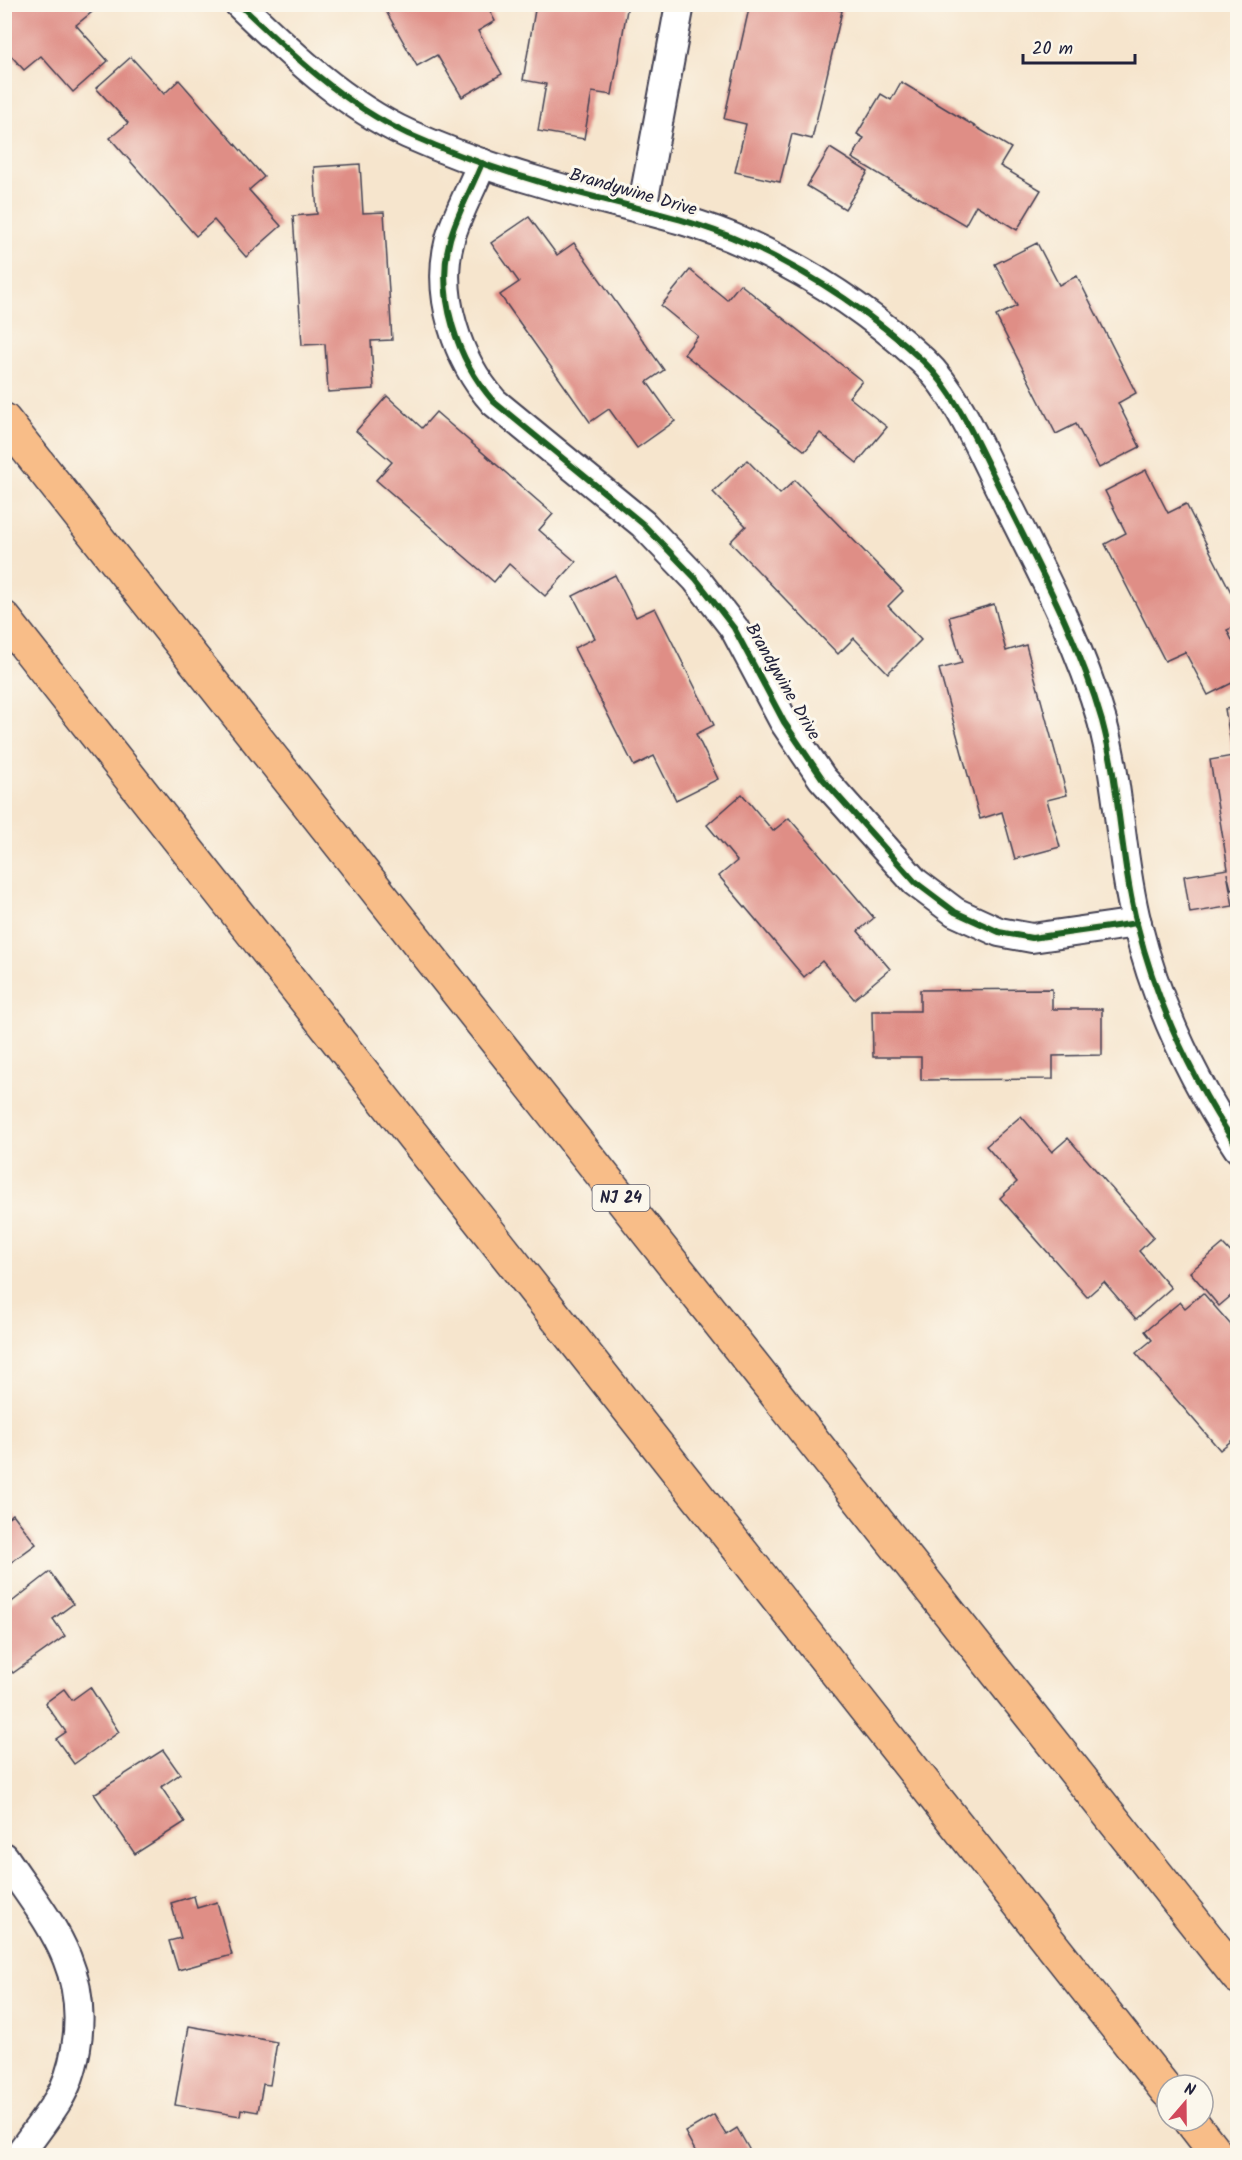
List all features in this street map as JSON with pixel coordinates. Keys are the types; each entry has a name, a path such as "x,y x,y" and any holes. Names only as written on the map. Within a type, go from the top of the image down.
{"highway":[{"name":"NJ 24","path":"4,420 1238,1977"},
{"path":"4,618 1155,2076"},
{"path":"1200,2133 1218,2156"}],"street":[{"name":"Brandywine Drive","path":"239,4 292,56 346,98 405,132 482,163 541,183 642,209 743,242 811,277 868,315 927,364 961,414 1065,618 1083,661 1103,726 1137,923 1168,1022 1205,1099 1238,1148"},
{"name":"Brandywine Drive","path":"642,209 680,4"},
{"name":"Brandywine Drive","path":"482,163 450,239 445,273 450,315 463,356 480,386 494,402 643,524 696,579 734,628 784,722 822,778 915,882 955,912 999,932 1032,938 1137,923"},
{"path":"4,1857 57,1935 70,1962 76,1983 80,2025 73,2067 59,2098 18,2156"}],"building":[{"path":"4,4 86,4 92,12 76,25 108,61 73,92 41,56 24,70 4,48"},
{"path":"382,4 486,4 495,21 478,31 502,74 462,97 437,55 417,66"},
{"path":"536,4 628,4 612,95 592,92 584,139 538,131 546,84 523,80"},
{"path":"750,4 822,4 842,11 812,139 792,134 780,182 735,172 746,124 724,119"},
{"path":"131,57 164,94 179,80 264,177 249,190 281,226 246,257 214,220 196,236 110,138 128,123 96,88"},
{"path":"901,82 1011,148 1000,166 1041,190 1017,230 976,205 965,225 852,158 864,138 857,134 881,94 891,100"},
{"path":"830,148 868,172 845,209 807,186"},
{"path":"360,164 363,213 384,212 392,340 371,341 374,389 328,392 325,344 302,345 293,216 317,214 314,167"},
{"path":"529,217 557,255 574,243 664,370 647,382 675,421 637,448 609,409 590,422 500,295 519,282 491,243"},
{"path":"1037,243 1059,285 1077,276 1136,393 1118,403 1140,447 1099,468 1076,424 1056,434 996,316 1017,306 995,264"},
{"path":"690,270 727,300 740,284 862,381 849,397 887,427 857,463 820,433 805,451 684,354 698,336 661,306"},
{"path":"387,396 422,428 436,412 553,514 539,530 576,562 545,596 509,564 494,582 376,480 392,462 356,431"},
{"path":"747,460 780,494 795,480 903,591 888,606 921,640 888,673 854,638 838,654 730,542 746,526 713,492"},
{"path":"1146,470 1168,513 1186,504 1238,606 1238,625 1227,630 1238,652 1238,680 1208,695 1185,652 1165,661 1105,544 1126,533 1105,491"},
{"path":"615,575 636,617 655,608 714,725 696,734 718,779 676,800 654,756 634,766 574,648 595,638 573,596"},
{"path":"994,604 1006,651 1026,645 1067,795 1047,800 1060,847 1015,859 1002,812 980,819 939,669 962,663 949,617"},
{"path":"1238,707 1238,888 1231,889 1227,873 1233,906 1190,913 1184,876 1228,869 1210,760 1233,756 1225,709"},
{"path":"742,794 773,831 789,818 874,918 858,931 890,969 854,999 822,961 804,977 719,876 737,861 707,825"},
{"path":"1052,989 1052,1009 1102,1009 1102,1055 1053,1056 1053,1079 921,1080 921,1057 873,1057 872,1011 920,1011 920,990"},
{"path":"1021,1116 1052,1152 1068,1138 1154,1237 1139,1251 1171,1288 1136,1319 1104,1282 1087,1297 1000,1198 1017,1182 986,1146"},
{"path":"1223,1244 1238,1260 1238,1290 1219,1306 1190,1272"},
{"path":"1203,1293 1238,1333 1238,1438 1236,1437 1220,1450 1136,1353 1152,1340 1145,1331 1180,1302 1185,1308"},
{"path":"13,1514 36,1544 6,1566 4,1520"},
{"path":"50,1572 73,1604 53,1619 65,1636 13,1673 4,1662 4,1608"},
{"path":"90,1687 119,1732 74,1764 56,1739 66,1732 45,1703 64,1689 72,1700"},
{"path":"163,1750 180,1774 161,1787 185,1822 135,1854 94,1794"},
{"path":"194,1896 197,1908 217,1902 232,1955 178,1970 169,1941 181,1938 171,1903"},
{"path":"189,2026 277,2042 270,2085 263,2084 258,2112 241,2109 240,2116 175,2105"},
{"path":"714,2115 726,2135 737,2128 749,2149 747,2151 749,2156 698,2156 685,2132"}],"cycle path":[{"path":"239,4 318,76 339,93 384,122 424,141 490,166 695,224 745,243 793,267 838,294 903,343 936,374 958,407 977,442 1045,578 1082,662 1093,691 1108,746 1131,899 1145,954 1166,1012 1191,1068 1238,1148"},
{"path":"482,163 450,239 445,282 452,326 460,347 469,367 494,402 643,524 696,579 734,628 784,722 822,778 915,882 955,912 999,932 1032,938 1137,923"}]}
